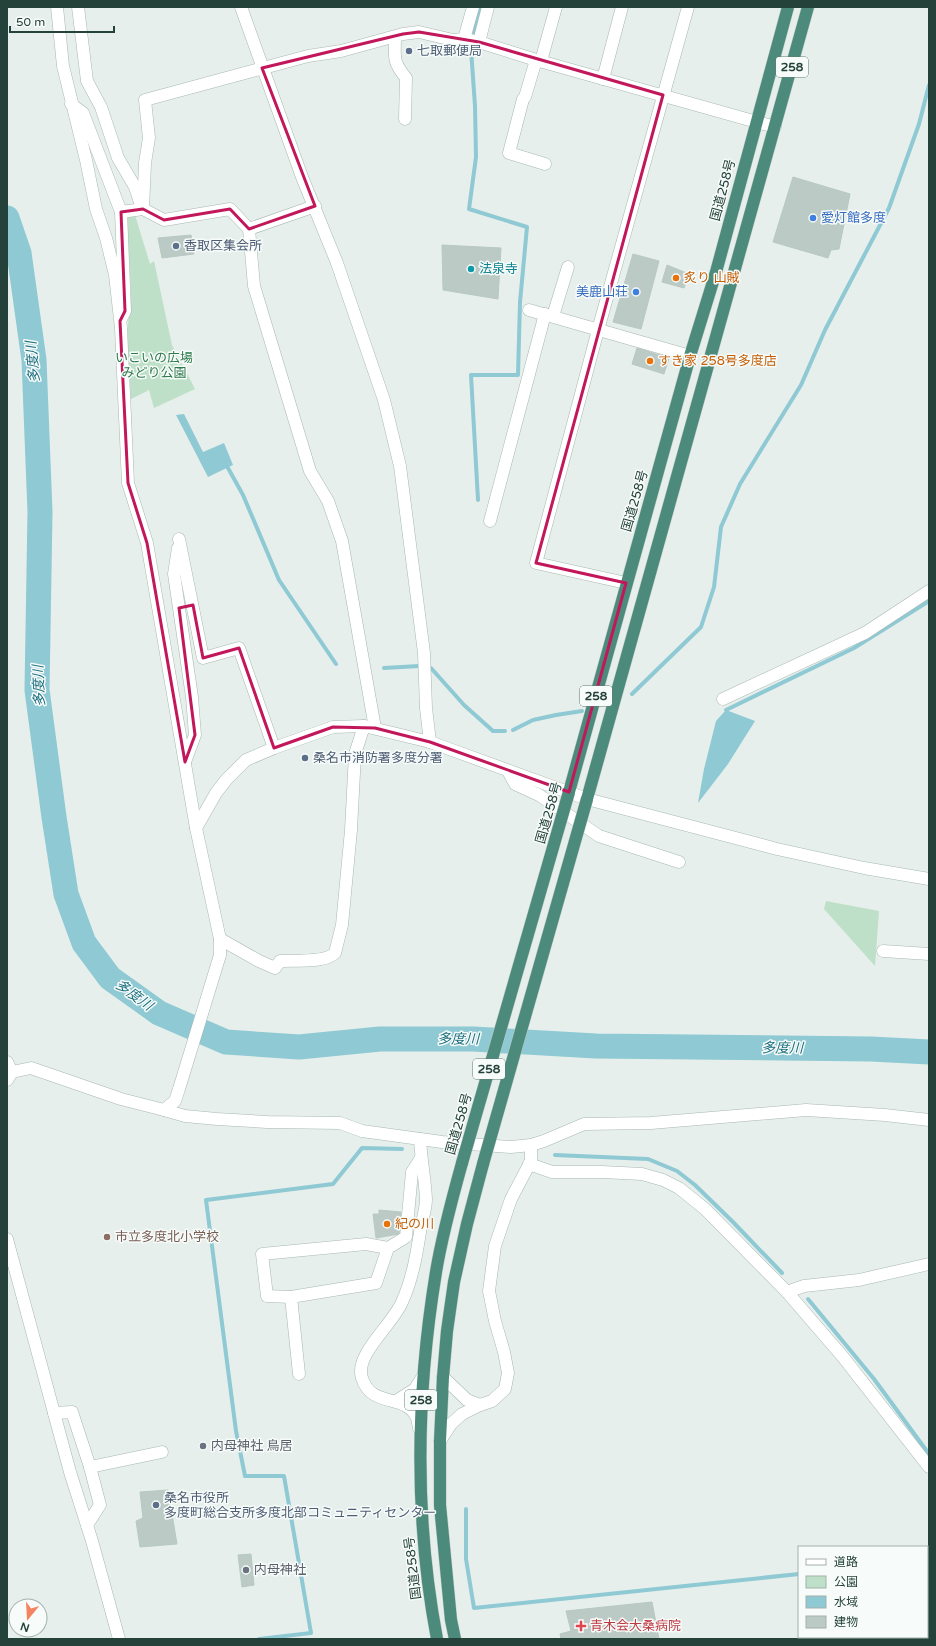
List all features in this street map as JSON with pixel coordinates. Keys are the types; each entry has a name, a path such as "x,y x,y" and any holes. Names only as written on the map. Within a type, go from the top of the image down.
{"highway":[{"name":"国道258号","path":"436,1639 420,1504 419,1428 423,1376 436,1272 445,1228 462,1163 569,792 690,356 716,272 788,7"},
{"name":"258","path":"455,1639 451,1620 440,1505 440,1441 443,1377 447,1331 454,1282 467,1224 483,1164 587,799 808,7"}],"street":[{"path":"57,7 63,66 71,104 86,160 96,209 106,238 115,276 120,320 128,483 147,544 196,828 220,939 220,955 179,1089 175,1100 164,1110"},
{"path":"78,7 88,81 101,107 118,158 135,187 143,210"},
{"path":"241,7 302,176 337,263 381,393 400,466 424,653 426,708 430,742"},
{"path":"465,39 473,7"},
{"path":"479,42 488,7"},
{"path":"545,164 509,153 523,99 525,97 556,7"},
{"path":"603,79 622,7"},
{"path":"626,584 536,563 598,330 688,7"},
{"path":"143,210 145,162 149,138 145,100 308,56 374,43 419,32 453,40 465,39 479,42 603,79 775,127"},
{"path":"395,37 395,62 406,78 405,119"},
{"path":"71,104 83,113 121,212 125,311 120,320"},
{"path":"248,229 315,206"},
{"path":"121,212 143,210 164,220 230,209 248,229 254,286 310,471 328,501 342,541 369,727 355,754 351,830 342,925 332,957 324,959 280,960 275,968 259,961 220,939"},
{"path":"490,521 549,315 568,267"},
{"path":"530,310 690,356"},
{"path":"185,762 196,735 174,574 179,539 204,658 239,648 274,748"},
{"path":"723,699 865,633 929,591"},
{"path":"196,828 216,793 246,760 274,748 333,727 369,727 430,742 587,799 777,849 864,868 929,879"},
{"path":"508,771 515,784 539,795 599,836 679,862"},
{"path":"883,951 929,954"},
{"path":"9,1072 31,1068 121,1099 185,1116 267,1122 340,1123 362,1131 442,1142 511,1147 531,1144 584,1124 651,1122 806,1110 885,1115 929,1120"},
{"path":"419,1428 416,1416 407,1407 396,1401 384,1400 375,1396 367,1388 361,1378 361,1367 364,1357 386,1328 401,1304 412,1275 426,1200 420,1138"},
{"path":"440,1441 451,1424 462,1414 492,1401 505,1389 508,1373 489,1291 495,1246 511,1199 531,1161 531,1144"},
{"path":"388,1248 366,1244 262,1254 266,1296 292,1297 376,1283 388,1248 406,1237 412,1172 421,1158"},
{"path":"529,1164 552,1172 608,1172 642,1174 663,1180 679,1188 705,1209 787,1292 843,1357 929,1467"},
{"path":"7,1238 70,1472 87,1524 119,1639"},
{"path":"787,1292 804,1286 859,1280 929,1264"},
{"path":"292,1297 299,1374"},
{"path":"396,1401 408,1395 415,1389 423,1376"},
{"path":"443,1377 467,1400 480,1405"},
{"path":"54,1413 72,1412 90,1467 100,1505 87,1524"},
{"path":"90,1467 162,1452"}],"highlighted area":[{"path":"419,32 479,42 663,95 536,563 626,583 569,792 430,742 375,728 333,727 274,748 239,648 203,658 193,605 179,608 195,735 185,762 147,543 128,483 120,321 125,311 121,212 143,209 164,220 230,209 249,229 315,206 262,68 403,34"}],"green space":[{"name":"いこいの広場 みどり公園","path":"135,215 150,264 154,261 172,345 195,389 154,408 149,390 131,399 127,338 131,289 126,217"},
{"path":"826,901 879,911 875,966 824,909"}],"water":[{"path":"184,414 203,452 224,443 233,465 208,477 176,415"},
{"path":"726,710 755,721 728,764 698,803 704,769 716,721"}],"building":[{"name":"愛灯館多度","path":"793,177 850,194 839,249 831,250 828,258 773,242"},
{"name":"香取区集会所","path":"191,235 194,254 162,258 158,238"},
{"name":"法泉寺","path":"442,245 501,248 498,299 443,290"},
{"name":"美鹿山荘","path":"633,254 659,261 641,329 613,322"},
{"name":"炙り 山賊","path":"667,265 689,274 684,288 662,282"},
{"name":"すき家 258号多度店","path":"637,348 669,358 664,374 632,364"},
{"name":"紀の川","path":"379,1210 401,1212 399,1234 376,1238 373,1214 379,1214"},
{"name":"桑名市役所 多度町総合支所多度北部コミュニティセンター","path":"168,1490 177,1544 140,1547 136,1521 143,1518 140,1492"},
{"name":"内母神社","path":"251,1554 254,1585 242,1587 238,1555"},
{"path":"652,1602 659,1639 561,1639 560,1634 571,1631 566,1611"}],"waterway":[{"path":"478,500 471,375 518,375 520,302 527,227 469,209 476,157 475,106 471,49 480,7"},
{"path":"632,694 701,627 714,587 721,527 740,484 801,385 825,330 889,208 919,124 929,85"},
{"name":"多度川","path":"7,218 19,253 34,360 40,512 37,690 54,817 66,894 84,943 110,978 159,1013 226,1042 299,1047 380,1039 473,1039 596,1046 871,1049 929,1052"},
{"path":"228,468 243,495 279,580 336,664"},
{"path":"726,710 854,648 929,601"},
{"path":"384,668 419,666"},
{"path":"431,668 464,705 493,731 505,731"},
{"path":"513,730 533,720 582,711"},
{"path":"259,1639 311,1633 284,1476 245,1476 236,1431 206,1200 333,1184 362,1148 402,1149"},
{"path":"555,1155 648,1159 677,1171 695,1185 782,1273"},
{"path":"808,1299 874,1379 929,1454"},
{"path":"466,1509 466,1559 474,1608 798,1574"}],"place":[{"name":"七取郵便局","path":"409,51"},
{"name":"愛灯館多度","path":"813,218"},
{"name":"香取区集会所","path":"176,246"},
{"name":"法泉寺","path":"471,269"},
{"name":"炙り 山賊","path":"676,278"},
{"name":"美鹿山荘","path":"636,292"},
{"name":"すき家 258号多度店","path":"650,361"},
{"name":"桑名市消防署多度分署","path":"305,758"},
{"name":"紀の川","path":"387,1224"},
{"name":"市立多度北小学校","path":"107,1237"},
{"name":"内母神社 鳥居","path":"203,1446"},
{"name":"桑名市役所 多度町総合支所多度北部コミュニティセンター","path":"156,1505"},
{"name":"内母神社","path":"246,1570"},
{"name":"青木会大桑病院","path":"581,1626"}]}
